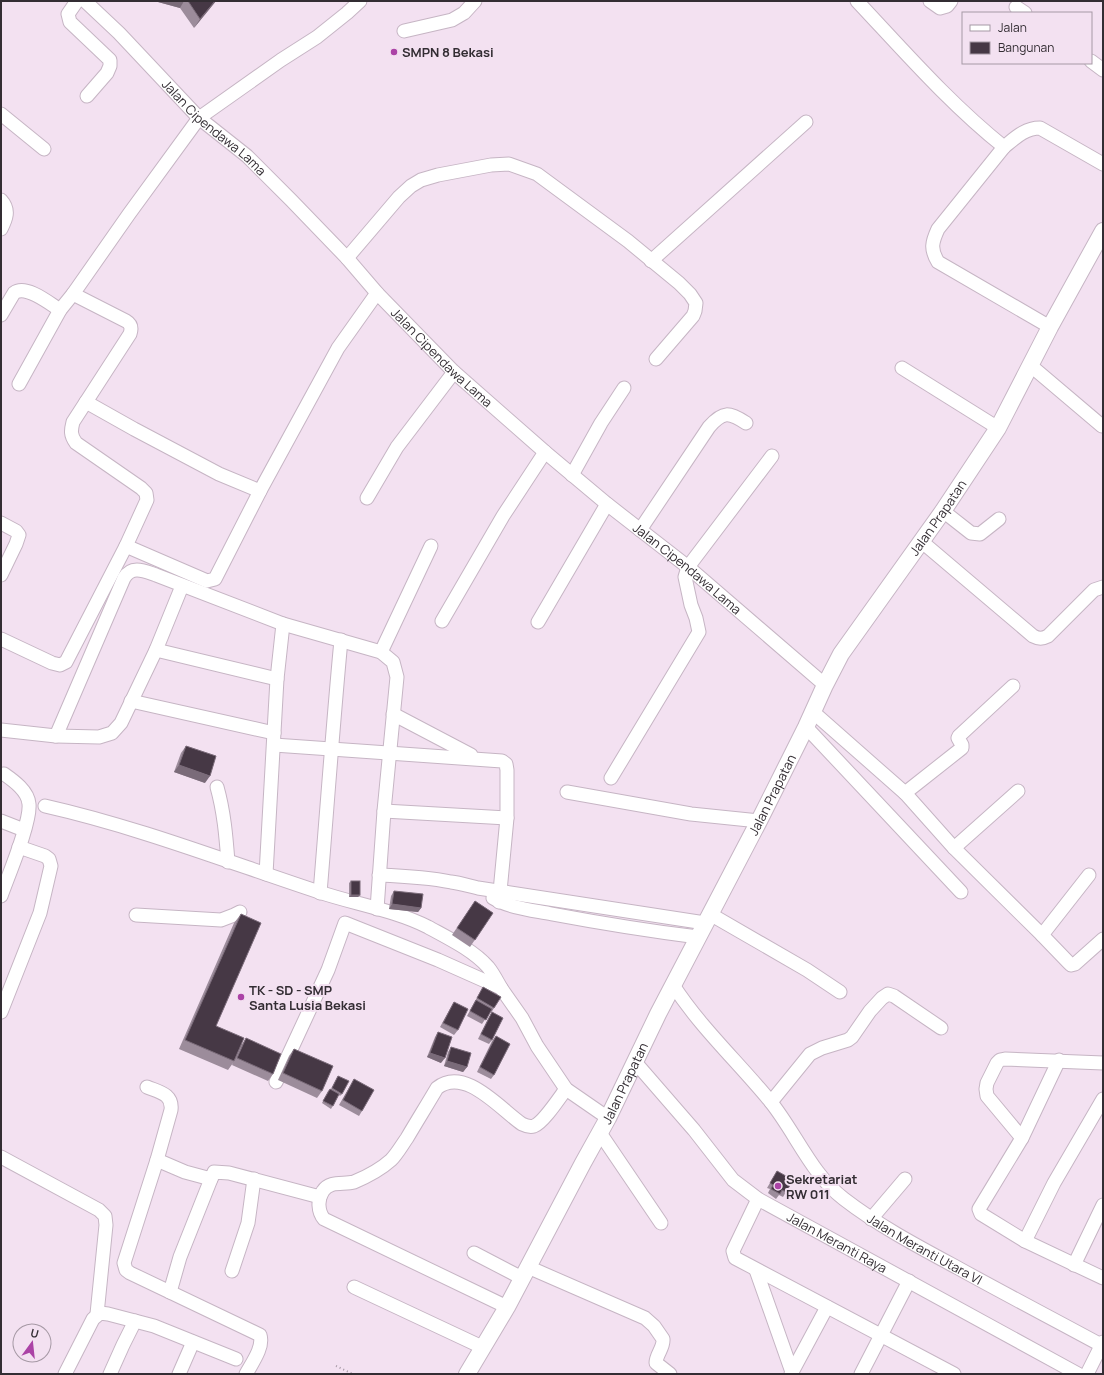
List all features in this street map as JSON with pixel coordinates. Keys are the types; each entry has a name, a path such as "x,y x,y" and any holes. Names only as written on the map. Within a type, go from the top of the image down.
{"main road":[{"name":"Jalan Prapatan","path":"467,1374 507,1306 576,1175 608,1118 673,985 759,821 841,654 943,510 998,428 1050,327 1103,231"}],"street":[{"path":"77,1 68,14 70,22 110,60 110,66 106,73 87,96"},
{"name":"Jalan Cipendawa Lama","path":"85,1 119,33 199,118 247,156 347,258 377,293 454,372 545,452 607,504 688,568 825,685"},
{"path":"19,384 60,310 199,118 281,60 317,37 347,14 360,1"},
{"path":"404,31 452,20 464,13 475,1"},
{"path":"857,1 920,68 977,125 1004,147"},
{"path":"930,1 940,8 947,6 951,1"},
{"path":"1092,62 1103,70"},
{"path":"1,114 44,149"},
{"path":"651,260 806,122"},
{"path":"1050,327 938,262 933,254 932,242 938,229 1004,147 1024,131 1032,128 1040,128 1103,164"},
{"path":"347,258 399,197 411,186 421,180 438,174 491,165 509,164 537,174 628,241 690,294 695,301 696,308 693,316 656,359"},
{"path":"1,200 5,204 7,211 1,229"},
{"path":"1,315 5,300 18,290 27,290 60,310"},
{"path":"126,546 207,581 213,581 217,577 260,491 338,348 377,293"},
{"path":"1,640 52,663 60,664 66,662 126,546 147,500 147,494 141,488 72,439 71,434 74,422 130,334 131,328 130,324 126,321 73,294"},
{"path":"1030,365 1102,426"},
{"path":"902,368 998,428"},
{"path":"367,498 397,447 454,372"},
{"path":"572,474 601,423 624,388"},
{"path":"86,402 219,474 260,491"},
{"path":"640,530 714,421 722,416 733,415 746,423"},
{"path":"442,621 503,516 545,452"},
{"path":"611,778 699,632 685,578 688,568 772,456"},
{"path":"538,622 607,504"},
{"path":"943,510 970,533 976,535 980,534 999,519"},
{"path":"1,523 16,531 18,535 16,544 1,575"},
{"path":"921,541 1037,638 1042,639 1048,636 1094,590 1103,587"},
{"path":"381,652 431,546"},
{"path":"56,736 126,574 134,570 144,571 282,624 381,652 393,662 397,677 389,752 377,909"},
{"path":"1,730 56,736 99,737 112,734 121,723 156,650 182,586"},
{"path":"266,874 277,679 282,624"},
{"path":"320,893 342,640"},
{"path":"156,650 277,679"},
{"path":"905,793 962,748 958,738 959,736 1013,686"},
{"path":"131,701 274,739 333,749 498,759 506,764 507,770 507,818 500,896"},
{"path":"813,712 905,793 954,848 1071,965 1075,964 1103,939"},
{"path":"393,714 475,758"},
{"path":"806,727 961,892"},
{"path":"1,896 19,847 29,804 27,797 14,781 4,774"},
{"path":"217,787 226,828 228,862"},
{"path":"954,848 1018,791"},
{"path":"567,792 691,814 759,821"},
{"path":"45,806 83,814 320,893 406,918 427,927 463,947 488,968 522,1018 537,1046 566,1089 608,1118"},
{"path":"384,811 507,818"},
{"path":"1,821 24,830"},
{"path":"1,1012 40,913 51,866 49,859 45,856 19,847"},
{"path":"379,875 434,879 476,887 500,896 515,906 594,922 698,937"},
{"path":"1042,935 1089,875"},
{"path":"500,896 596,906 633,913 708,918 807,970 840,992"},
{"path":"594,922 596,906"},
{"path":"136,915 221,920 240,912"},
{"path":"276,1082 328,970 345,923 438,960 501,988"},
{"name":"Jalan Meranti Utara VI","path":"673,985 706,1028 771,1102 824,1180 844,1199 871,1219 910,1242 1100,1347"},
{"path":"771,1102 810,1054 822,1048 848,1040 852,1037 870,1011 882,998 888,994 894,996 941,1028"},
{"path":"1022,1138 987,1096 987,1083 1000,1060 1059,1060 1103,1063"},
{"path":"1059,1060 1022,1138 979,1206 979,1211 981,1214 1024,1241 1103,1278"},
{"name":"Jalan Meranti Raya","path":"635,1062 694,1130 733,1180 758,1199 1085,1373"},
{"path":"507,1306 324,1219 320,1212 320,1198 323,1190 330,1185 355,1181 379,1169 391,1159 401,1147 437,1088 442,1084 459,1082 469,1084 479,1090 522,1124 530,1126 538,1124 566,1089"},
{"path":"147,1087 168,1097 172,1105 124,1267 130,1273 260,1335 262,1339 260,1346 246,1374"},
{"path":"1024,1241 1054,1183 1103,1098"},
{"path":"600,1133 661,1223"},
{"path":"1,1157 99,1210 105,1216 105,1241 97,1314 65,1374"},
{"path":"156,1160 184,1172 211,1179"},
{"path":"170,1292 180,1257 214,1172 229,1173 254,1179 320,1198"},
{"path":"232,1271 248,1223 254,1179"},
{"path":"871,1219 905,1179"},
{"path":"758,1199 733,1253 735,1258 880,1336 934,1370 954,1374"},
{"path":"1074,1265 1103,1205"},
{"path":"474,1253 645,1318 654,1326 663,1339 662,1347 656,1357 656,1363 670,1374"},
{"path":"756,1270 791,1373"},
{"path":"861,1374 909,1280"},
{"path":"354,1287 482,1347"},
{"path":"791,1373 827,1307"},
{"path":"97,1314 108,1314 170,1332 236,1359"},
{"path":"110,1374 135,1321"},
{"path":"179,1374 193,1342"},
{"path":"1085,1373 1100,1347"}],"path":[{"path":"336,1366 353,1374"}],"building":[{"path":"188,1 215,1 200,19"},
{"path":"186,746 216,756 210,776 179,765"},
{"path":"351,881 360,881 360,895 351,895"},
{"path":"394,891 423,894 421,908 392,904"},
{"path":"475,901 493,913 475,940 457,928"},
{"path":"241,914 261,923 216,1026 244,1038 234,1061 185,1040"},
{"path":"483,987 501,997 494,1008 477,998"},
{"path":"476,1000 492,1009 486,1020 470,1011"},
{"path":"454,1002 468,1009 458,1030 443,1023"},
{"path":"492,1012 503,1018 492,1040 481,1034"},
{"path":"438,1032 452,1037 445,1058 430,1053"},
{"path":"496,1036 510,1044 494,1075 480,1067"},
{"path":"246,1038 281,1054 273,1074 237,1058"},
{"path":"451,1047 471,1053 467,1067 447,1061"},
{"path":"294,1049 333,1066 322,1091 283,1073"},
{"path":"338,1076 349,1081 342,1094 332,1088"},
{"path":"354,1079 374,1090 362,1111 343,1100"},
{"path":"330,1089 339,1094 333,1106 323,1101"},
{"name":"Sekretariat RW 011","path":"777,1171 793,1180 786,1192 782,1190 780,1194 771,1189 773,1185 770,1183"}],"place":[{"name":"SMPN 8 Bekasi","path":"394,52"},
{"name":"TK - SD - SMP Santa Lusia Bekasi","path":"241,997"},
{"name":"Sekretariat RW 011","path":"778,1186"}]}
